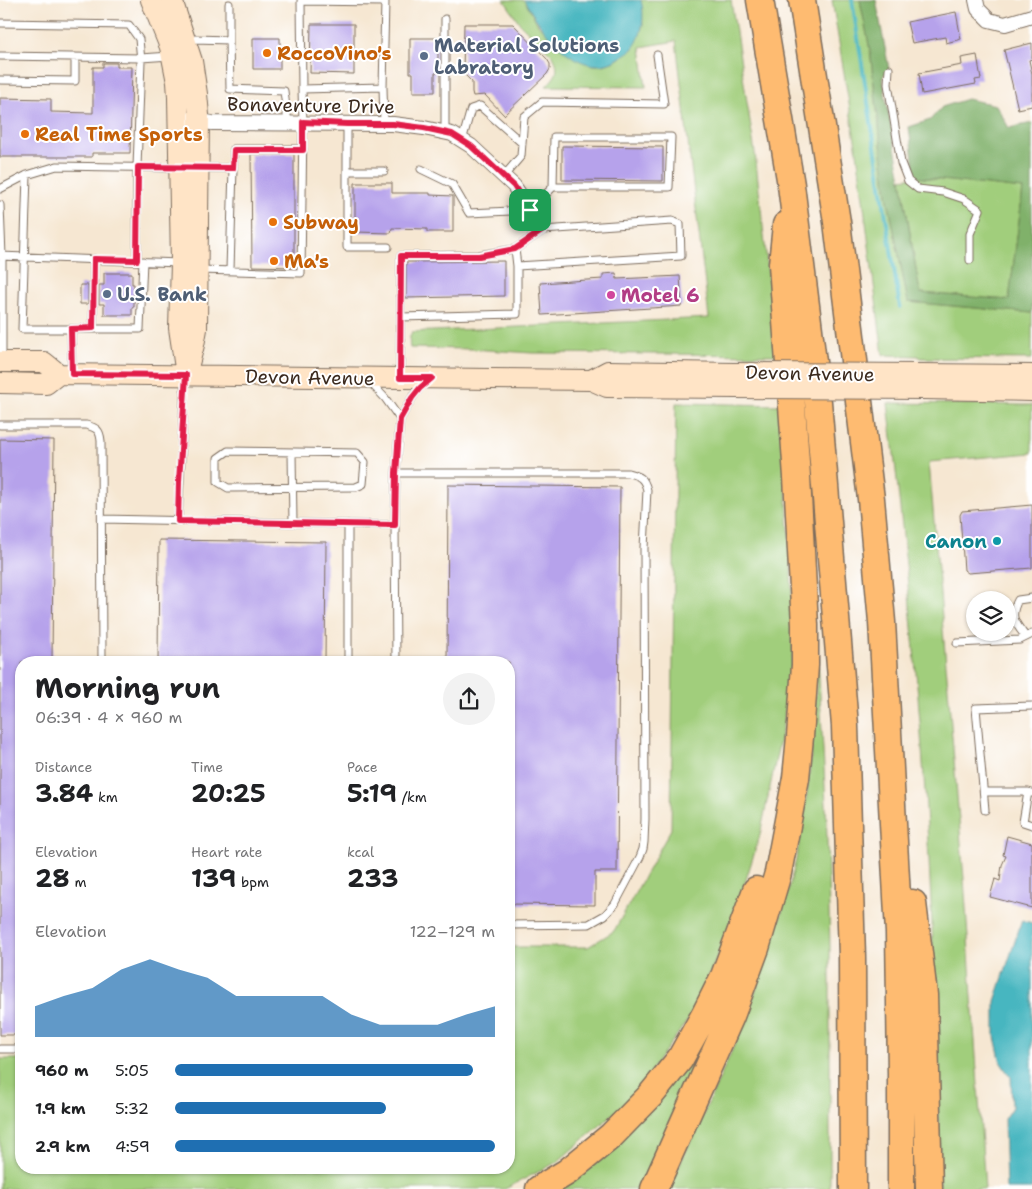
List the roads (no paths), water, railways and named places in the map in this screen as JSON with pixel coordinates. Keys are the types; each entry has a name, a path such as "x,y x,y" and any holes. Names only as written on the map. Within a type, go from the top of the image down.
{"highway":[{"path":"760,0 791,185 818,402 845,726 852,957 853,1189"},
{"path":"802,0 834,194 871,499 882,622 899,933 900,1189"},
{"path":"658,1182 731,1016 756,948 778,873 796,778 805,665 804,597 782,264 791,185"},
{"path":"539,1189 567,1172 592,1153 650,1096 680,1058 706,1014 742,932 760,877 779,809 805,665"},
{"path":"885,679 924,994 929,1189"}],"main road":[{"path":"150,0 165,33 179,49"},
{"path":"172,0 179,49 177,82 189,119 189,266 180,328 186,375"},
{"name":"Devon Avenue","path":"1,362 44,362 66,374"},
{"name":"Devon Avenue","path":"0,383 46,384 66,374 591,380 608,371 735,380 922,382 1032,376"},
{"name":"Devon Avenue","path":"922,382 1032,391"}],"street":[{"path":"976,0 978,9 989,20 1005,24 1032,16"},
{"name":"Bonaventure Drive","path":"189,119 212,122 384,124 445,132 452,134 471,146 514,186 530,210"}],"lane":[{"path":"1,256 140,260 250,272 301,273 303,122 300,1 386,2 382,87 384,124"},
{"path":"229,4 230,89 284,91 288,123"},
{"path":"445,19 445,132"},
{"path":"0,23 129,25 139,40 140,329 22,328 27,175"},
{"path":"0,56 140,58 179,49 195,39 229,40"},
{"path":"503,176 521,156 524,117 542,102 664,104 656,55"},
{"path":"0,80 75,82 75,57"},
{"path":"889,69 888,84 901,163 908,181 918,189 943,192 964,199 980,210 970,234 970,260"},
{"path":"302,89 382,87"},
{"path":"462,141 471,109 480,106 522,143"},
{"path":"347,124 347,247 388,248"},
{"path":"420,170 452,184 469,213 530,210 553,187 554,137 671,137 669,187 553,187"},
{"path":"230,270 234,150 303,150"},
{"path":"0,189 27,175 57,166 233,168"},
{"path":"347,171 384,171"},
{"path":"0,205 1,362"},
{"path":"530,210 543,230"},
{"path":"400,378 401,256 479,256 515,249 543,230 672,220 680,224 681,256 517,266"},
{"path":"401,317 517,314 515,249"},
{"path":"93,328 94,259"},
{"path":"66,374 71,329"},
{"path":"178,521 186,375"},
{"path":"366,378 385,398 400,419"},
{"path":"396,656 395,525 400,419 412,398 432,378"},
{"path":"0,425 86,425 95,428 100,434 102,656"},
{"path":"228,451 292,452 357,453 365,462 363,484 356,487 228,488 218,482 218,458 228,451"},
{"path":"292,452 293,523"},
{"path":"396,473 628,473 639,476 645,482 647,490 644,548 645,800 643,849 615,904 605,915 594,922 576,925 515,925"},
{"path":"102,519 395,525"},
{"path":"348,524 348,656"},
{"path":"958,643 1020,640 1029,635 1016,625 1013,615 1018,600 1032,598"},
{"path":"985,810 976,708 1032,706"},
{"path":"984,792 1030,792 1022,822 1032,825"},
{"path":"0,1049 15,1049"}],"water":[{"path":"524,0 641,0 643,19 639,38 632,49 615,61 604,65 592,65 574,58 559,46 540,24"},
{"path":"1022,920 1032,923 1032,1189 1006,1189 1004,1119 1012,1107 1011,1077 1001,1063 995,1037 995,1001"}],"waterway":[{"path":"852,0 900,307"}],"place":[{"name":"RoccoVino's","path":"267,53"},
{"name":"Material Solutions Labratory","path":"424,56"},
{"name":"Real Time Sports","path":"25,134"},
{"name":"Subway","path":"273,222"},
{"name":"Ma's","path":"274,261"},
{"name":"U.S. Bank","path":"107,294"},
{"name":"Motel 6","path":"611,295"},
{"name":"Canon","path":"997,541"}]}
